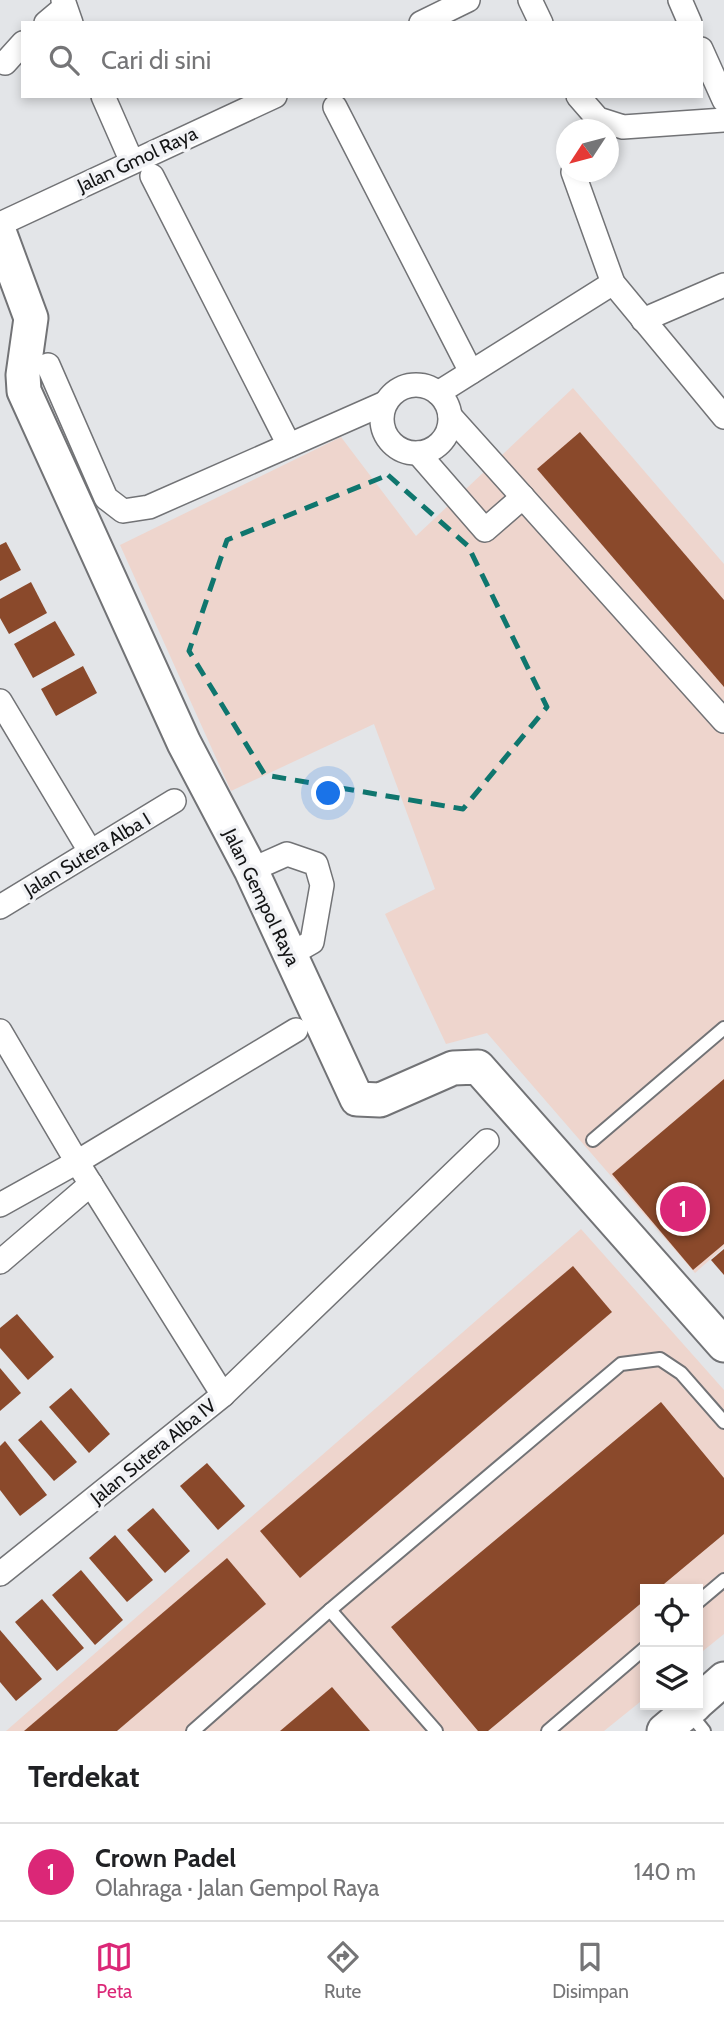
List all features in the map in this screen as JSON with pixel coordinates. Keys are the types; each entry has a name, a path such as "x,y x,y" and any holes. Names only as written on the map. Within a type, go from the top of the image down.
{"street":[{"path":"530,0 540,21"},
{"path":"680,0 689,21"},
{"path":"425,21 463,1"},
{"path":"49,21 66,10"},
{"path":"5,63 21,45"},
{"path":"703,53 724,100"},
{"path":"104,98 132,162"},
{"name":"Jalan Gmol Raya","path":"0,224 271,98"},
{"path":"581,98 598,119 623,127 724,120"},
{"path":"335,107 471,372"},
{"path":"152,176 289,445"},
{"path":"577,182 613,283 724,416"},
{"name":"Jalan Gempol Raya","path":"0,234 32,318 23,375 24,391 184,743 251,870 357,1099 380,1100 453,1068 478,1066 724,1345"},
{"path":"439,393 613,283"},
{"path":"643,320 724,285"},
{"path":"48,365 106,498 123,511 149,507 289,445 385,402 405,386 423,385 439,393 449,408 449,430 442,442 431,450 418,453 401,449 387,437 382,420 385,402"},
{"path":"450,416 724,721"},
{"path":"418,453 485,530 523,497"},
{"path":"0,701 90,851"},
{"name":"Jalan Sutera Alba I","path":"0,907 174,801"},
{"path":"251,870 287,854 316,864 322,885 312,942 291,954"},
{"path":"0,1205 77,1162 296,1030"},
{"name":"Jalan Sutera Alba IV","path":"0,1031 77,1162 223,1395 0,1574"},
{"path":"223,1395 487,1141"},
{"path":"0,1262 91,1184"},
{"path":"690,1716 724,1679"}],"lane":[{"path":"593,1140 724,1028"},
{"path":"193,1731 330,1610 621,1364 660,1359 681,1373 724,1422"},
{"path":"703,1598 724,1580"},
{"path":"330,1610 436,1731"},
{"path":"548,1731 640,1652"}],"highlighted area":[{"path":"388,475 468,546 547,707 463,809 265,775 189,651 227,540"}],"shaded area":[{"path":"573,388 724,564 724,1247 695,1273 487,1033 446,1044 385,914 435,889 374,724 231,791 120,545 341,437 416,536"},
{"path":"581,1229 724,1390 724,1634 703,1651 703,1584 640,1584 640,1702 604,1731 6,1731"}],"building":[{"path":"580,432 724,600 724,687 537,469"},
{"path":"6,542 21,570 0,581 0,545"},
{"path":"31,582 47,613 9,634 0,618 0,599"},
{"path":"55,621 75,655 33,678 14,644"},
{"path":"83,666 97,693 56,716 41,689"},
{"path":"724,1079 724,1244 693,1270 612,1174"},
{"path":"724,1249 724,1275 711,1260"},
{"path":"573,1266 612,1312 300,1578 260,1531"},
{"path":"17,1314 54,1357 28,1380 0,1348 0,1328"},
{"path":"0,1368 21,1393 0,1411"},
{"path":"71,1388 110,1434 89,1453 49,1407"},
{"path":"661,1402 724,1478 724,1534 664,1584 640,1584 640,1604 488,1731 478,1731 391,1627"},
{"path":"41,1420 77,1462 54,1481 18,1440"},
{"path":"5,1441 47,1495 20,1516 0,1490 0,1446"},
{"path":"207,1463 245,1506 218,1530 180,1486"},
{"path":"153,1508 190,1551 165,1573 127,1530"},
{"path":"115,1535 153,1580 127,1602 89,1558"},
{"path":"227,1558 266,1604 117,1731 24,1731"},
{"path":"81,1570 123,1620 95,1645 52,1595"},
{"path":"42,1599 84,1648 57,1671 15,1622"},
{"path":"0,1630 42,1679 16,1701 0,1682"},
{"path":"332,1687 370,1731 280,1731"}],"place":[{"name":"Crown Padel","path":"683,1209"}]}
